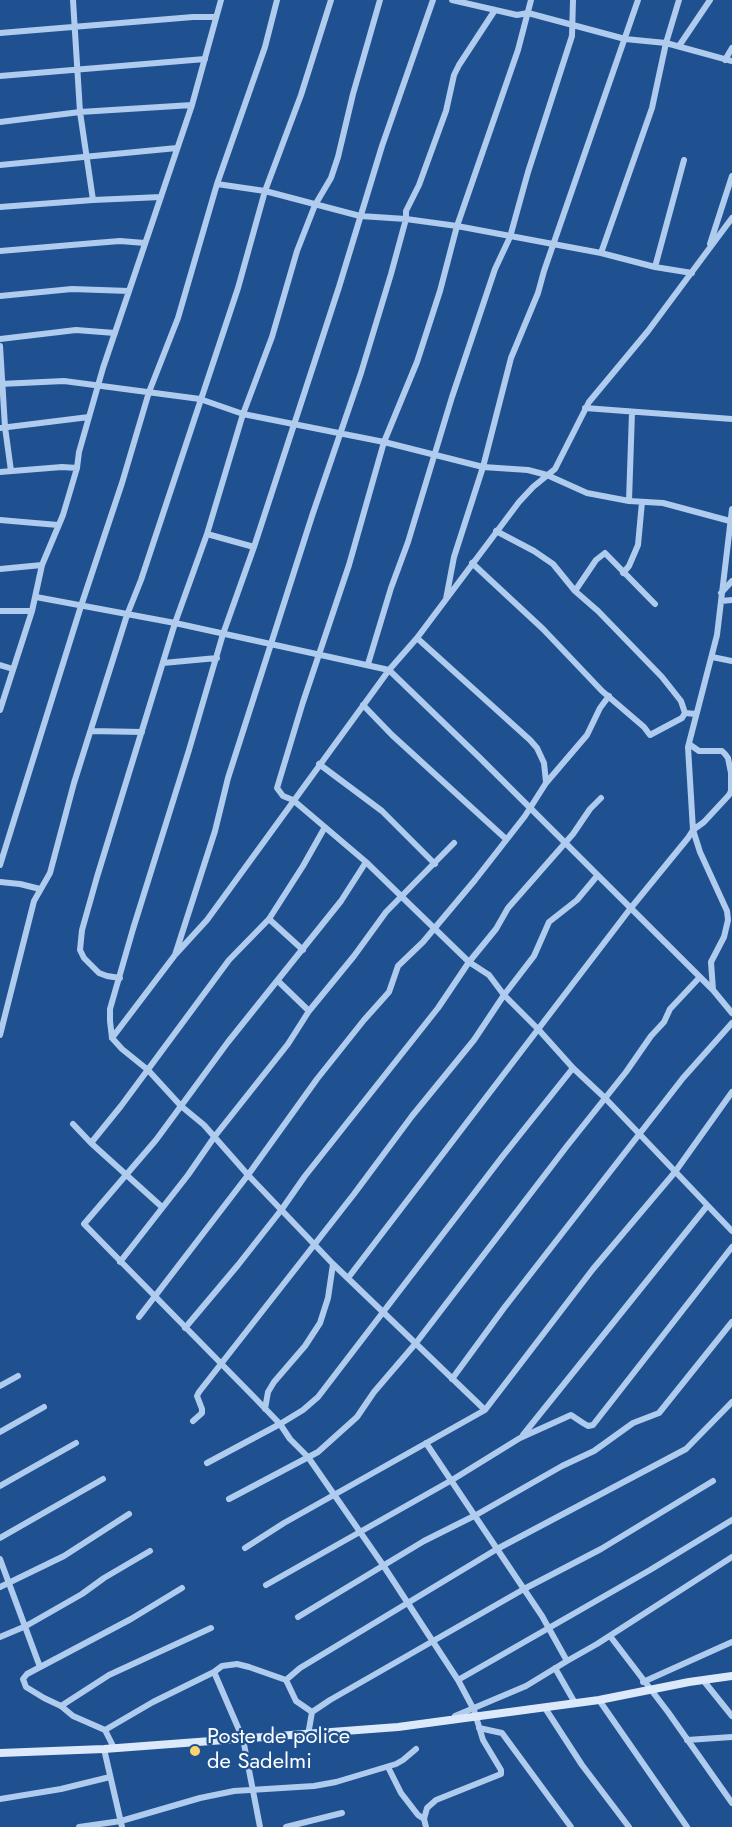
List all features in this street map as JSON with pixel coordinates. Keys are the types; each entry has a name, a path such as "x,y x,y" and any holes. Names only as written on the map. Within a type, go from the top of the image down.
{"street":[{"path":"74,0 80,112 93,200"},
{"path":"0,707 32,612 42,565 77,468 79,452 115,333 192,105 221,0"},
{"path":"0,865 149,392 178,318 217,184 265,47 278,0"},
{"path":"0,1035 22,942 36,895 50,873 74,783 127,615 141,580 238,288 265,191 302,94 331,0"},
{"path":"120,978 107,976 90,966 80,950 80,942 97,877 175,623 207,534 243,414 272,338 297,251 315,205 331,178 338,157 380,0"},
{"path":"433,0 360,216 254,547 223,634 110,1009 112,1038 215,1136 248,1175 333,1264 485,1410"},
{"path":"452,0 517,15 528,13 625,39 666,43 728,61 732,48"},
{"path":"531,0 518,50 457,226 440,291 417,362 384,442 349,565 277,787 283,796 293,800 366,861 469,962 489,975 504,995 573,1068 605,1098 732,1231"},
{"path":"368,664 495,269 510,237 528,172 572,36 573,0"},
{"path":"446,599 454,557 483,467 511,358 538,293 638,0"},
{"path":"601,253 652,108 666,43 679,0"},
{"path":"679,46 710,0"},
{"path":"175,955 215,831 228,778 361,373 406,219 406,211 419,185 446,111 454,75 495,10"},
{"path":"0,33 193,16 216,16"},
{"path":"0,76 206,59"},
{"path":"0,122 80,112 192,105"},
{"path":"0,165 177,148"},
{"path":"655,267 684,159"},
{"path":"709,250 732,176"},
{"path":"217,184 265,191 360,216 457,226 692,273"},
{"path":"0,207 161,197"},
{"path":"112,1038 175,955 207,920 319,764 389,670 417,638 496,531 519,502 559,464 585,408 692,273 732,218"},
{"path":"0,251 103,242 146,243"},
{"path":"0,296 72,289 129,291"},
{"path":"0,339 76,330 115,333"},
{"path":"0,346 3,428 11,471"},
{"path":"2,384 64,381 200,399 243,414 384,442 483,467 528,470 547,475 587,493 629,501 663,503 730,521"},
{"path":"585,408 732,419"},
{"path":"629,501 632,412"},
{"path":"3,428 89,417"},
{"path":"0,472 77,468"},
{"path":"623,573 629,566 638,545 642,502"},
{"path":"712,990 711,962 727,928 727,911 700,852 693,830 689,744 712,657 732,509"},
{"path":"0,520 58,525"},
{"path":"496,531 553,564 575,591 598,611 662,677 681,701 685,713"},
{"path":"207,534 254,547"},
{"path":"575,591 596,560 604,553 654,604"},
{"path":"472,562 650,735 681,718 685,713"},
{"path":"0,569 42,565"},
{"path":"722,593 732,581"},
{"path":"36,597 175,623 389,670 564,842 712,990 732,1013"},
{"path":"721,601 732,600"},
{"path":"0,610 32,612"},
{"path":"417,638 530,740 537,748 544,763 546,783"},
{"path":"712,657 732,661"},
{"path":"163,663 217,658"},
{"path":"0,665 14,669"},
{"path":"139,1317 248,1175 317,1079 389,992 398,966 435,927 530,809 546,783 587,735 600,708 609,696"},
{"path":"363,705 392,735 506,840"},
{"path":"685,713 696,714"},
{"path":"91,731 142,732"},
{"path":"348,1278 630,909 693,830 704,822 729,795 731,786 728,758 725,754 699,751 689,744"},
{"path":"319,764 382,811 435,864"},
{"path":"185,1328 204,1308 438,1008 469,962 496,929 508,908 573,834 590,809 601,798"},
{"path":"92,1143 229,960 269,919 325,827"},
{"path":"120,1262 288,1044 309,1011 386,912 454,843"},
{"path":"366,861 341,901 241,1025 182,1106 127,1176 84,1224 280,1424 290,1439 308,1457 383,1565 458,1680 475,1714 483,1740 501,1770 501,1774 436,1800 427,1808 424,1819 426,1827"},
{"path":"193,1421 202,1413 197,1396 412,1116 474,1040 534,956 549,922 578,900 597,876"},
{"path":"0,882 20,884 40,890"},
{"path":"269,919 303,950"},
{"path":"229,1499 327,1445 357,1417 374,1392 417,1343 664,1022 670,1009 699,978"},
{"path":"278,981 309,1011"},
{"path":"452,1379 504,1308 683,1078 732,1023"},
{"path":"207,1463 280,1424 303,1410 318,1397 573,1068"},
{"path":"245,1548 284,1523 485,1410 593,1269 675,1172 732,1092"},
{"path":"73,1124 162,1207"},
{"path":"520,1438 706,1206"},
{"path":"266,1585 452,1480 520,1438 571,1415 588,1426 598,1421 732,1247"},
{"path":"265,1409 268,1392 274,1382 320,1323 328,1298 333,1264"},
{"path":"298,1617 454,1525 594,1451 633,1423 659,1413 732,1322"},
{"path":"0,1386 18,1376"},
{"path":"286,1680 300,1668 497,1549 686,1449 732,1402"},
{"path":"0,1432 44,1407"},
{"path":"0,1486 76,1443"},
{"path":"426,1443 549,1626 567,1660"},
{"path":"0,1538 103,1479"},
{"path":"308,1735 312,1712 330,1700 524,1589 601,1549 714,1481"},
{"path":"0,1587 64,1556 129,1514"},
{"path":"458,1680 650,1570 732,1520"},
{"path":"0,1637 26,1626 82,1594 150,1551"},
{"path":"475,1714 610,1636 732,1557"},
{"path":"0,1559 40,1667"},
{"path":"114,1748 105,1730 73,1716 61,1706 26,1687 23,1679 27,1674 182,1588"},
{"path":"61,1706 109,1675 211,1628"},
{"path":"610,1636 732,1803"},
{"path":"644,1682 732,1642"},
{"path":"105,1730 222,1666 237,1664 286,1680 296,1701 312,1712"},
{"path":"555,1668 575,1702"},
{"path":"214,1672 243,1739 260,1827"},
{"path":"0,1753 104,1749 308,1735 438,1722 475,1714 545,1708 599,1700 732,1676"},
{"path":"703,1680 732,1716"},
{"path":"599,1700 687,1827"},
{"path":"545,1708 582,1765 629,1827"},
{"path":"479,1728 502,1733 571,1827"},
{"path":"687,1740 732,1737"},
{"path":"104,1749 121,1824"},
{"path":"79,1827 121,1824 200,1798 234,1791 336,1782 388,1767 404,1760 416,1749"},
{"path":"388,1767 405,1799 424,1819"},
{"path":"0,1799 61,1789 110,1777"},
{"path":"286,1827 342,1813"}],"place":[{"name":"Poste de police de Sadelmi","path":"195,1751"}]}
